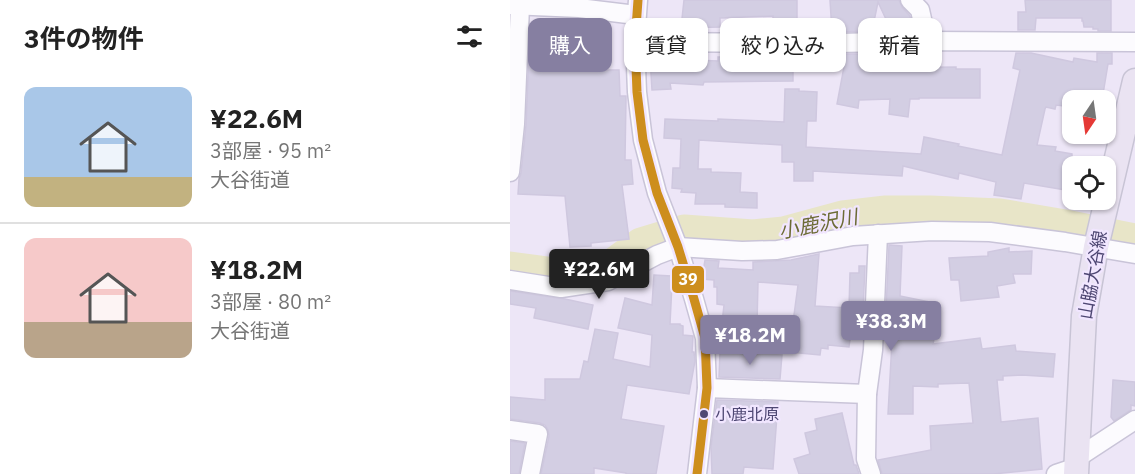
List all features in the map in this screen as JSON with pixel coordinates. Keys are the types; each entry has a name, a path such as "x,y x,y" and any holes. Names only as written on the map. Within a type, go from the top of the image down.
{"main road":[{"name":"山脇大谷線","path":"1071,468 1084,316 1098,236 1135,81"}],"street":[{"path":"910,0 920,10 922,18"},
{"path":"510,172 515,124 515,5 579,8 637,7"},
{"path":"942,41 1135,42"},
{"path":"708,42 858,43"},
{"path":"636,72 643,140 657,193 678,247 705,338 707,388 697,474"},
{"path":"510,280 561,288 608,281 657,255 678,247 777,250 853,236 932,231 1098,236 1135,254"},
{"path":"871,474 866,459 867,394 873,350 878,234"},
{"path":"707,388 867,394"},
{"path":"1071,468 1135,420"},
{"path":"510,430 538,434 530,474"}],"building":[{"path":"684,0 797,0 797,18 773,18 773,16 720,18 720,27 708,27 708,18 682,18"},
{"path":"830,0 899,0 910,18 885,18 878,2 875,18 858,18 858,31 846,32 846,18 831,18"},
{"path":"1025,0 1111,0 1111,31 1098,31 1093,27 1084,27 1082,18 1036,18 1035,30 1018,30 1018,12 1026,12"},
{"path":"1016,53 1031,53 1073,62 1074,58 1097,62 1097,53 1112,53 1112,64 1108,64 1104,90 1062,90 1062,106 1056,105 1055,109 1046,107 1045,109 1037,145 1056,147 1055,151 1072,154 1072,156 1062,156 1062,189 1024,183 1021,199 994,195 996,182 959,173 958,179 903,166 902,176 813,171 813,181 794,181 794,162 782,162 782,145 699,140 698,169 741,173 740,192 757,193 757,208 725,207 725,204 695,204 696,193 681,192 682,189 672,188 673,168 680,168 681,139 664,138 665,119 784,122 785,89 817,92 816,121 807,121 806,147 921,154 924,137 1002,155 1020,70 1013,68"},
{"path":"846,54 858,54 858,72 942,72 942,67 980,69 980,98 910,99 908,117 889,114 890,99 859,100 858,108 837,104 843,72 846,72"},
{"path":"718,57 720,57 720,72 793,72 793,81 704,82 703,85 670,83 671,89 652,90 651,72 708,72 708,61 718,61"},
{"path":"612,70 619,70 620,96 626,96 625,160 631,160 633,184 622,185 629,239 591,243 591,246 570,247 565,196 518,194 526,125 528,72 612,72"},
{"path":"889,245 902,246 900,296 930,302 929,307 940,310 933,344 980,338 982,349 1015,345 1016,351 1055,354 1053,377 1003,376 1003,380 997,380 1001,422 1038,418 1042,469 993,474 882,474 878,460 931,450 930,426 973,423 969,383 938,384 938,387 913,386 913,414 888,414 892,341 885,340"},
{"path":"1009,248 1009,252 1032,251 1031,274 1013,274 1015,283 997,286 999,297 961,301 959,280 951,280 949,258 988,256 988,252"},
{"path":"819,254 815,306 849,308 850,273 859,273 859,266 865,266 863,310 854,310 849,347 828,345 828,349 821,348 820,355 789,352 798,285 758,282 757,324 722,323 724,305 717,304 717,287 714,287 714,280 702,279 705,260 719,261 718,268 753,270 753,262 791,260"},
{"path":"654,275 671,276 670,324 680,324 683,326 683,335 693,336 692,352 694,352 695,361 689,394 627,385 621,419 664,426 656,474 626,474 594,468 594,474 541,474 549,436 548,430 540,423 510,419 510,397 545,400 545,379 580,379 584,361 588,362 595,329 618,333 613,359 650,367 652,335 618,328 625,298 652,305"},
{"path":"510,291 593,305 588,329 534,318 536,308 510,304"},
{"path":"720,353 782,355 780,379 719,377"},
{"path":"1113,380 1135,382 1135,406 1131,405 1131,410 1114,421 1111,417"},
{"path":"717,400 778,402 773,469 744,467 743,474 712,474 711,447"},
{"path":"842,413 854,465 859,474 799,474 794,459 810,454 805,433 817,430 815,419"},
{"path":"510,441 525,443 519,474 510,474"}],"waterway":[{"name":"小鹿沢川","path":"510,268 562,275 607,269 641,244 684,231 753,236 784,233 843,217 886,212 1000,215 1135,240"}],"transit line":[{"name":"39","path":"638,0 635,42 637,92 643,140 657,193 678,247 705,338 707,388 697,474"}],"place":[{"name":"小鹿北原","path":"704,414"}]}
